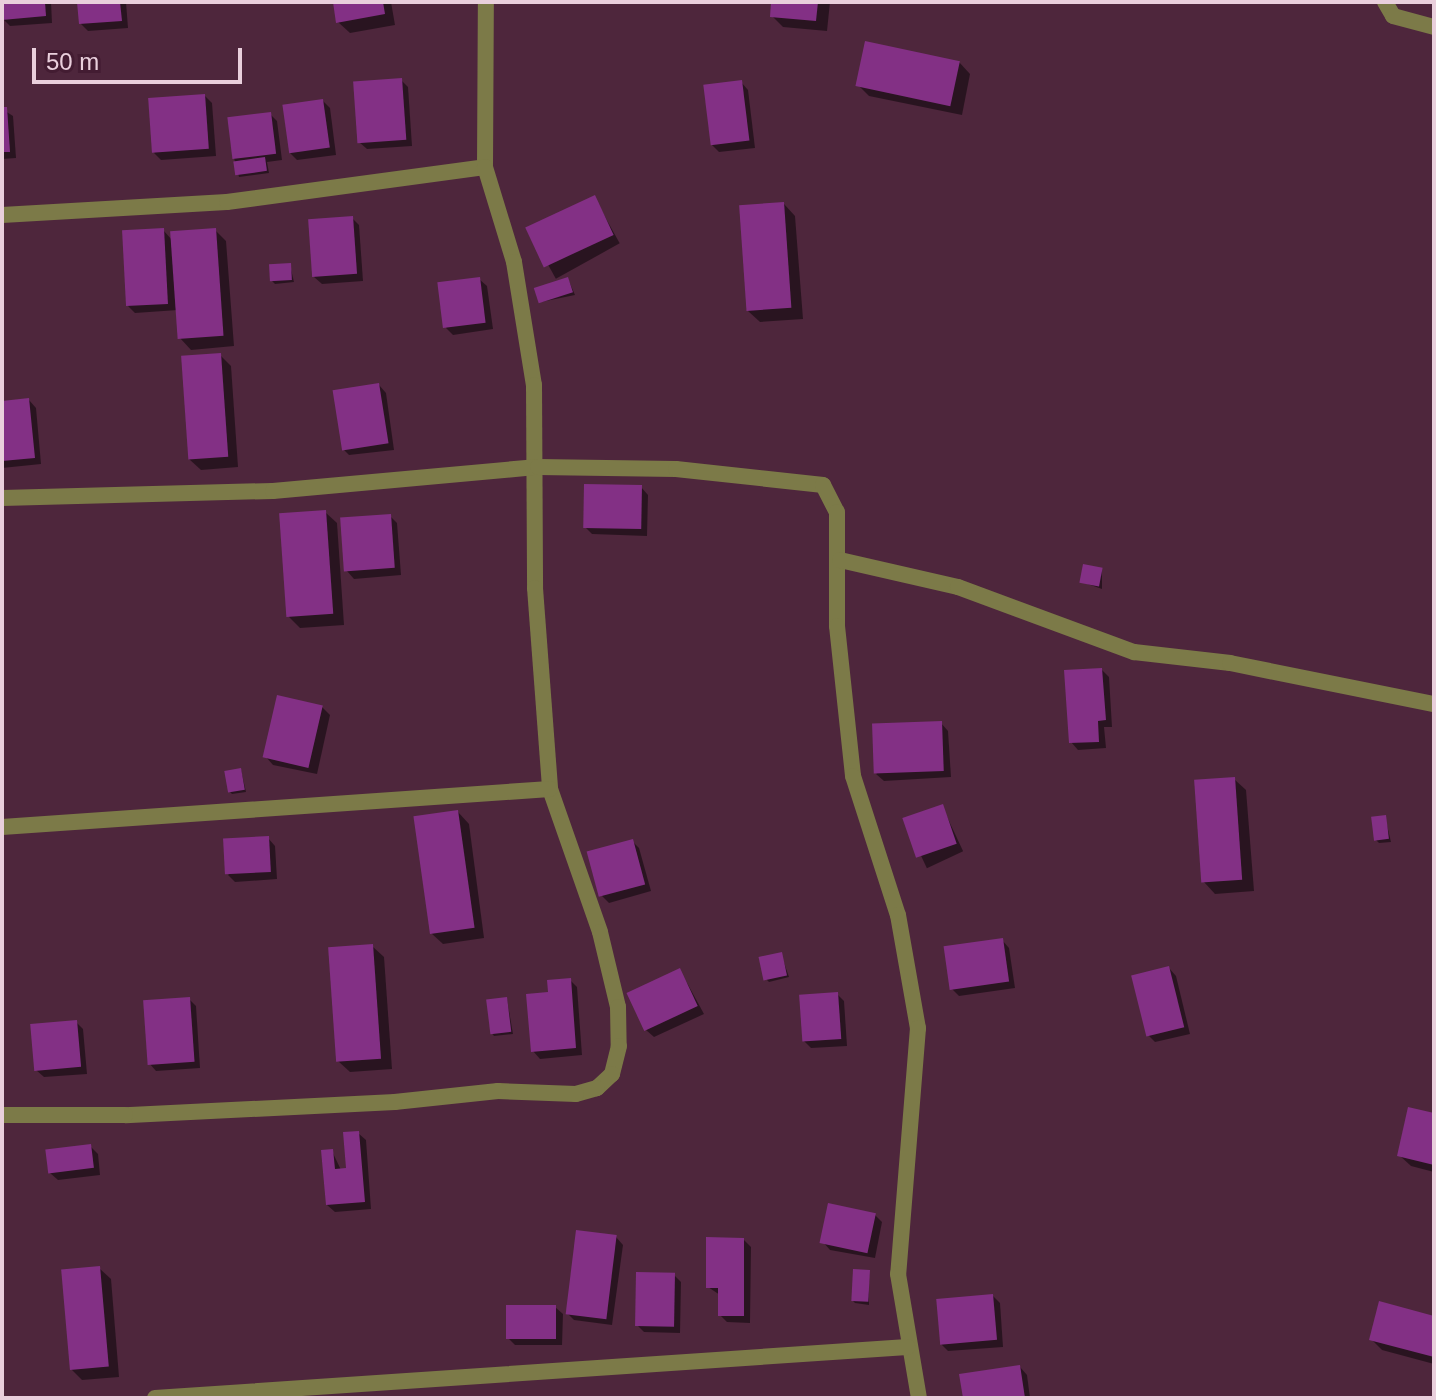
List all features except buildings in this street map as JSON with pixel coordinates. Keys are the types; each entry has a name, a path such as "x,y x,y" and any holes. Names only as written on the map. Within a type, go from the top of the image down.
{"street":[{"path":"2,1115 125,1115 395,1102 439,1093 576,1094 597,1088 612,1074 619,1046 618,1007 600,932 550,789 535,588 538,467 527,336 507,236 485,167 486,2"},
{"path":"1385,2 1393,16 1434,27"},
{"path":"2,215 227,202 485,167"},
{"path":"2,498 273,491 538,467 676,469 811,480 823,485 837,512 840,560 837,626 851,763 898,915 918,1028 898,1274 907,1347 919,1398"},
{"path":"840,560 958,587 1134,652 1230,663 1434,704"},
{"path":"2,827 550,789"},
{"path":"155,1398 907,1347"}]}
